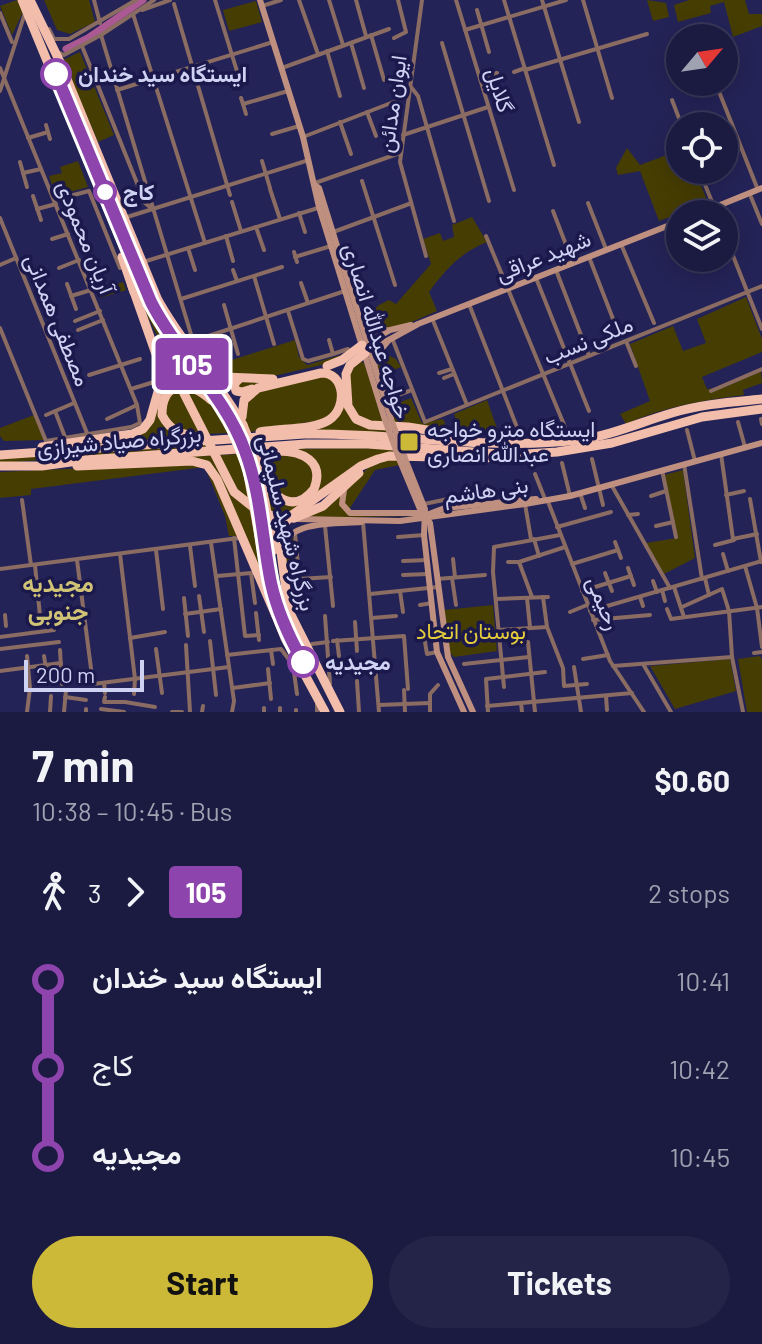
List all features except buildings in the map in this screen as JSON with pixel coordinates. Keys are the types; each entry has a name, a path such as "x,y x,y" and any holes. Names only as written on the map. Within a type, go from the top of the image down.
{"highway":[{"name":"بزرگراه شهید سلیمانی","path":"22,0 60,62 155,318 227,420 247,469 267,586 276,616"},
{"name":"بزرگراه شهید سلیمانی","path":"30,0 31,11"},
{"name":"بزرگراه شهید سلیمانی","path":"118,220 164,311 230,402 243,425 257,459 278,578 289,613 340,712"},
{"path":"16,453 132,434 148,424 155,409 163,374 132,286 118,220"},
{"path":"132,286 223,473 240,499 264,514 294,518 323,506 372,461"},
{"path":"176,329 220,376 239,379 268,380 327,366 366,347"},
{"path":"366,347 348,369 349,411 356,419 366,424 408,427 511,450"},
{"path":"327,366 338,371 346,384"},
{"path":"239,379 234,384 238,392 329,373 339,382 340,399 335,415 324,423 240,438"},
{"path":"217,440 175,431 164,420 162,409 170,391 185,385 204,393 222,410"},
{"path":"243,425 242,403 258,388"},
{"name":"بزرگراه صیاد شیرازی","path":"0,455 345,433 511,450 580,440 674,412 762,399"},
{"name":"بزرگراه صیاد شیرازی","path":"0,466 42,466 295,444 583,450 690,419 762,417"},
{"path":"251,449 291,451 305,455 317,471 316,485 310,494 299,500 280,498 271,489 257,459"},
{"path":"289,613 279,537 287,518 372,461 389,456 495,458 511,450"},
{"path":"42,466 203,463 214,473 237,538 325,712"}],"main road":[{"name":"خواجه عبدالله انصاری","path":"261,3 303,137 319,207 345,291 403,461 424,504 426,516"},
{"name":"خواجه عبدالله انصاری","path":"316,184 366,347 375,366 388,419"},
{"path":"738,200 760,189"},
{"name":"شهید عراقی","path":"366,347 666,226"},
{"path":"359,317 370,326 390,330"},
{"name":"شهید عراقی","path":"366,347 390,330 418,324"},
{"path":"375,366 378,353 390,339"},
{"name":"بنی هاشم","path":"426,516 570,496 762,443"},
{"name":"خواجه عبدالله انصاری","path":"403,461 405,474 426,516"},
{"path":"405,474 412,506 408,514"},
{"path":"345,486 341,500 350,513 417,513 426,516 430,523 444,642 473,712"},
{"name":"بنی هاشم","path":"426,516 445,508 528,498 546,499"},
{"path":"282,565 284,542 294,532 426,516"},
{"path":"426,516 424,535 428,574 435,585 432,603 437,652 442,672 464,712"},
{"path":"294,518 400,521"},
{"path":"442,672 451,665"}],"street":[{"path":"94,0 100,23"},
{"path":"54,39 69,39 136,0"},
{"path":"0,91 13,45 31,11 54,39 61,54 101,35 154,0"},
{"path":"215,0 240,81"},
{"path":"261,3 281,0"},
{"path":"299,0 318,55"},
{"path":"329,0 343,45"},
{"path":"356,0 384,80"},
{"path":"394,38 406,32 398,0"},
{"name":"ایوان مدائن","path":"422,0 400,170 426,256"},
{"name":"گلایل","path":"456,0 514,190"},
{"path":"504,0 554,165"},
{"path":"465,30 543,3 566,0"},
{"path":"583,0 612,98"},
{"path":"134,13 172,2 230,195"},
{"path":"543,3 579,122"},
{"path":"477,10 489,52"},
{"path":"0,13 13,45"},
{"path":"134,13 205,243"},
{"path":"281,68 389,29"},
{"path":"514,72 647,34"},
{"path":"101,35 193,341 212,363"},
{"path":"117,90 273,42"},
{"path":"351,43 364,88"},
{"path":"442,43 489,201"},
{"path":"82,46 145,203 152,209"},
{"path":"327,51 340,96"},
{"name":"آریان محمودی","path":"0,68 141,418 139,424 131,427 87,433"},
{"path":"480,79 497,73"},
{"path":"410,86 418,96 454,221"},
{"path":"246,114 242,101 288,91"},
{"path":"303,137 408,96 418,96"},
{"path":"721,96 760,189"},
{"path":"672,100 677,112"},
{"path":"403,135 489,107"},
{"path":"367,112 376,136"},
{"path":"340,122 351,154"},
{"path":"46,125 50,139"},
{"path":"272,134 299,126"},
{"path":"28,138 48,132"},
{"path":"316,184 400,153"},
{"path":"118,220 309,160"},
{"path":"262,161 280,219"},
{"path":"20,162 27,187"},
{"path":"23,173 41,169"},
{"path":"362,181 395,285"},
{"path":"37,209 89,191 120,268"},
{"path":"33,196 41,220"},
{"path":"751,197 762,224"},
{"path":"232,202 241,231"},
{"path":"588,203 606,250"},
{"path":"336,231 410,204"},
{"path":"141,262 319,207"},
{"path":"553,211 573,263"},
{"path":"299,213 305,232"},
{"name":"مصطفی همدانی","path":"0,218 87,433"},
{"path":"256,227 264,250"},
{"path":"52,239 68,234"},
{"path":"226,236 233,261"},
{"path":"486,236 565,427"},
{"path":"621,244 654,323"},
{"path":"295,257 331,246"},
{"path":"188,248 195,270"},
{"path":"589,257 620,337"},
{"path":"0,265 16,258"},
{"path":"59,267 79,260"},
{"path":"180,299 282,267"},
{"path":"738,269 762,329"},
{"path":"233,270 237,281"},
{"path":"556,270 589,356"},
{"path":"254,276 274,344"},
{"path":"536,278 589,411"},
{"path":"301,283 308,304"},
{"path":"67,284 76,309"},
{"name":"ملکی نسب","path":"412,390 425,422 762,286"},
{"path":"71,296 91,290"},
{"path":"193,341 345,291"},
{"path":"469,304 520,435"},
{"path":"224,305 238,354"},
{"path":"288,310 301,357 308,361 348,349"},
{"path":"75,321 100,311"},
{"path":"432,318 467,405"},
{"path":"78,330 103,320"},
{"path":"0,328 46,441 87,433"},
{"path":"390,339 412,390 398,395"},
{"path":"329,340 333,354"},
{"path":"626,341 636,366"},
{"path":"89,375 140,359"},
{"path":"711,391 762,369"},
{"path":"439,373 453,372"},
{"path":"444,378 453,372"},
{"path":"131,389 154,382"},
{"path":"68,387 78,384"},
{"path":"46,415 74,403"},
{"path":"107,419 137,405"},
{"path":"55,411 65,437"},
{"path":"738,422 745,447"},
{"path":"687,430 695,461"},
{"path":"721,454 734,540"},
{"path":"592,459 603,505"},
{"path":"562,463 570,496"},
{"path":"684,464 703,578 709,595"},
{"path":"662,470 676,537"},
{"name":"رحیمی","path":"535,474 613,666 644,712"},
{"path":"611,484 672,588 684,617"},
{"path":"651,496 666,491"},
{"path":"726,495 744,491"},
{"path":"580,493 585,508"},
{"path":"424,504 453,498"},
{"path":"570,612 640,597 762,562 750,499"},
{"path":"22,500 40,616"},
{"path":"525,504 539,556"},
{"path":"557,527 611,512"},
{"path":"628,515 638,514"},
{"path":"363,522 379,712"},
{"path":"656,526 673,522"},
{"path":"325,526 333,606"},
{"path":"294,532 302,606"},
{"path":"715,545 757,534"},
{"path":"398,537 424,535"},
{"path":"504,687 494,547 560,535"},
{"path":"0,569 237,538 245,636 259,637 256,613"},
{"path":"615,542 621,558"},
{"path":"211,543 232,689 232,712"},
{"path":"190,546 195,586"},
{"path":"508,562 519,562 565,547"},
{"path":"156,550 163,609"},
{"path":"572,564 618,550"},
{"path":"120,554 135,679 134,694"},
{"path":"723,554 728,571"},
{"path":"453,559 456,605"},
{"path":"77,560 93,684 229,667"},
{"path":"403,561 427,560"},
{"path":"519,562 530,598 530,628"},
{"path":"745,566 760,607 762,649 754,653"},
{"path":"628,568 634,585"},
{"path":"605,573 612,591"},
{"path":"216,576 252,574 255,603"},
{"path":"403,575 428,574"},
{"path":"370,594 485,575"},
{"path":"582,591 631,576"},
{"path":"299,579 331,577"},
{"path":"653,581 665,601"},
{"path":"682,607 722,589 729,611 732,657 743,712"},
{"path":"400,591 403,612"},
{"path":"753,593 762,591"},
{"path":"199,596 204,632"},
{"path":"496,599 546,597 547,627 563,668 564,686 587,684"},
{"path":"640,597 643,606"},
{"path":"184,598 188,636"},
{"path":"420,605 432,603"},
{"path":"667,609 671,619 760,607"},
{"path":"185,614 221,609"},
{"path":"593,620 650,615"},
{"path":"325,616 339,656"},
{"path":"372,618 396,616"},
{"path":"355,622 357,651"},
{"path":"499,630 547,627"},
{"path":"0,637 54,630"},
{"path":"423,630 427,654 437,652"},
{"path":"130,638 165,632"},
{"path":"317,632 319,643"},
{"path":"312,644 404,636 405,712"},
{"path":"266,640 271,699"},
{"path":"210,641 216,695"},
{"path":"330,690 333,641"},
{"path":"0,649 59,642"},
{"path":"528,642 535,712"},
{"path":"186,645 190,712"},
{"path":"156,649 162,693"},
{"path":"227,655 281,649 293,665 297,694"},
{"path":"60,650 62,684"},
{"path":"583,659 608,655"},
{"path":"27,656 30,688 27,712"},
{"path":"44,656 48,682"},
{"path":"464,664 530,657"},
{"path":"613,666 732,657"},
{"path":"0,671 61,663"},
{"path":"643,664 671,712"},
{"path":"346,670 376,667"},
{"path":"574,667 581,712"},
{"path":"545,672 486,679 488,709 632,693"},
{"path":"357,681 359,712"},
{"path":"104,683 104,702 125,699 155,707"},
{"path":"232,689 270,683"},
{"path":"430,712 431,690 438,685"},
{"path":"64,712 66,690"},
{"path":"554,692 555,700"},
{"path":"50,712 51,696"},
{"path":"317,696 317,712"},
{"path":"606,696 607,710"},
{"path":"65,697 86,700"},
{"path":"101,709 124,712 125,699"},
{"path":"379,705 430,703"},
{"path":"521,703 522,712"},
{"path":"173,704 172,712 182,712"}],"green space":[{"path":"17,0 23,12 12,35 0,6"},
{"path":"44,0 89,0 95,22 70,34 57,30"},
{"path":"647,0 666,3 669,17 653,21"},
{"path":"689,0 745,0 749,14 762,14 762,26 738,35 738,24 730,24 724,2 710,6 711,13 678,22 674,5"},
{"path":"256,1 262,22 229,31 223,10"},
{"path":"80,52 114,135 98,142 63,60"},
{"path":"627,148 640,165 666,155 666,184 701,184 707,200 666,200 666,218 659,221 640,171 618,175 616,168"},
{"path":"78,161 88,187 56,196 49,176 62,173 60,167"},
{"path":"472,217 487,242 454,262 429,292 437,311 392,327 374,325 364,319 389,300 396,304 431,264 423,239 440,233 443,241 454,237 452,225"},
{"path":"129,266 203,388 180,382 141,303"},
{"path":"123,282 126,290 100,298 96,290"},
{"path":"746,297 762,339 762,352 702,377 707,389 725,387 761,371 762,383 743,390 744,395 684,405 626,424 620,414 650,401 630,344 673,326 683,351 706,343 697,319"},
{"path":"295,340 299,357 307,365 341,355 334,362 265,378 222,375 213,366"},
{"path":"381,352 396,359 401,367 380,375 377,364"},
{"path":"164,361 175,384 160,414 189,437 136,443 63,445 142,431"},
{"path":"361,361 365,364 383,423 357,417 348,394 348,373"},
{"path":"325,368 333,371 342,380 350,415 386,427 387,432 294,431 312,427 340,409 334,373 242,391 236,382 270,382"},
{"path":"318,375 334,377 339,399 328,419 250,432 243,417 243,406 252,393"},
{"path":"177,387 200,434 184,432 166,420 165,404"},
{"path":"199,392 221,416 229,433 206,434 186,393"},
{"path":"411,398 422,423 443,419 449,432 395,423 390,406"},
{"path":"487,400 499,434 460,429 454,414"},
{"path":"34,415 45,440 4,441 0,436 0,428"},
{"path":"205,445 207,448 0,463 0,459"},
{"path":"393,448 395,453 382,455 288,515 270,513 265,482 288,502 315,491 311,458 265,449"},
{"path":"283,453 305,457 316,475 307,494 287,499 270,483 259,454"},
{"path":"210,454 231,493 252,512 264,585 217,475 184,455"},
{"path":"238,454 253,506 240,495 217,455"},
{"path":"397,457 400,465 375,470 348,511 344,506 344,491 369,467"},
{"path":"197,463 207,466 239,536 229,536 225,516 205,467 31,489 31,495 0,498 0,472"},
{"path":"683,470 695,558 664,574 646,543 677,538 664,475"},
{"path":"340,495 340,504 353,516 421,516 298,518"},
{"path":"293,535 297,576 286,577 284,549"},
{"name":"بوستان اتحاد","path":"493,605 497,651 454,657 450,653 444,610"},
{"path":"760,656 762,712 747,712 738,659"},
{"path":"730,659 736,691 675,709 650,666"}],"waterway":[{"path":"66,49 88,38 143,0"}],"bus line":[{"name":"105","path":"56,74 151,302 170,335 222,404 243,446 256,491 274,597 282,621 303,662"}],"place":[{"name":"ایستگاه سید خندان","path":"56,74"},
{"name":"کاج","path":"105,192"},
{"name":"ایستگاه مترو خواجه عبدالله انصاری","path":"409,442"},
{"name":"مجیدیه","path":"303,662"}],"district":[{"name":"مجیدیه جنوبی","path":"58,598"}]}
